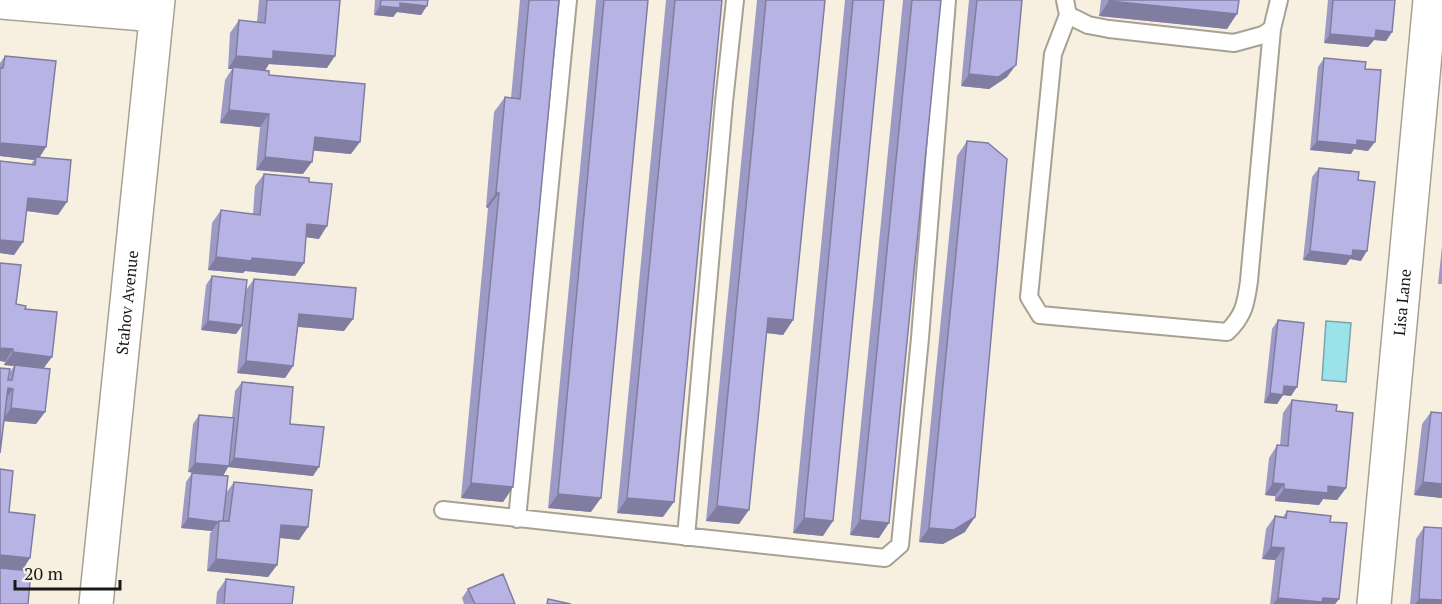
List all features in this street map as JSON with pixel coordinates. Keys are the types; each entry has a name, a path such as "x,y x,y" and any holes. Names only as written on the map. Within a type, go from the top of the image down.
{"street":[{"name":"Lisa Lane","path":"1374,604 1430,0"},
{"path":"0,2 157,8"},
{"name":"Stahov Avenue","path":"96,604 157,8"}],"lane":[{"path":"517,519 568,0"},
{"path":"686,537 735,0"},
{"path":"443,510 885,558 900,545 920,338 947,0"},
{"path":"1272,29 1263,35 1234,43 1088,25 1067,8 1053,54 1029,297 1040,315 1227,332 1235,324 1245,307 1248,290 1272,29 1279,0"}],"water":[{"path":"1326,321 1351,323 1346,382 1322,380"}],"building":[{"path":"267,0 340,0 335,56 273,51 273,59 236,56 239,20 265,23"},
{"path":"381,0 428,0 427,6 400,3 400,8 380,6"},
{"path":"529,0 559,0 513,487 471,483 499,193 496,193 505,97 520,99"},
{"path":"604,0 648,0 601,498 558,494"},
{"path":"675,0 722,0 674,502 627,498"},
{"path":"766,0 825,0 793,320 768,318 749,510 717,506"},
{"path":"853,0 884,0 833,521 804,518"},
{"path":"912,0 941,0 889,523 860,520"},
{"path":"977,0 1022,0 1016,65 998,77 969,74"},
{"path":"1109,0 1239,0 1237,14"},
{"path":"1333,0 1395,0 1392,32 1376,30 1375,38 1330,34"},
{"path":"5,56 56,61 46,147 0,143 0,68 3,68"},
{"path":"1324,58 1366,62 1365,69 1381,70 1375,142 1357,140 1357,145 1317,141"},
{"path":"233,67 269,71 269,75 365,84 360,142 315,137 312,162 265,157 269,114 229,110"},
{"path":"967,141 988,143 1007,159 975,517 954,530 929,528"},
{"path":"36,157 71,160 67,202 28,198 23,242 0,240 0,161 35,165"},
{"path":"1319,168 1359,172 1358,180 1375,182 1367,251 1353,250 1352,256 1310,251"},
{"path":"264,174 309,178 309,182 332,184 327,226 307,224 304,263 216,257 221,210 260,215"},
{"path":"0,263 21,265 16,304 26,306 25,309 57,312 52,357 0,348"},
{"path":"212,276 247,280 242,325 208,321"},
{"path":"254,279 356,288 353,319 299,314 293,366 246,361"},
{"path":"1278,320 1304,323 1297,387 1284,386 1283,395 1270,393"},
{"path":"15,365 50,369 45,412 11,408 13,389 8,388 0,453 0,368 10,369 8,380 12,380"},
{"path":"242,382 293,387 290,424 324,427 319,467 234,458"},
{"path":"1292,400 1337,405 1336,411 1353,413 1346,488 1328,486 1328,493 1284,489 1284,484 1273,483 1277,445 1288,446"},
{"path":"1431,412 1442,413 1442,484 1423,482"},
{"path":"199,415 234,418 229,466 195,463"},
{"path":"0,469 13,471 9,512 35,515 30,558 0,555"},
{"path":"192,473 228,476 223,521 188,518"},
{"path":"234,482 312,490 308,527 281,525 277,565 216,559 219,521 229,521"},
{"path":"1287,511 1331,516 1330,522 1347,523 1339,599 1323,598 1322,602 1278,598 1284,548 1271,547 1275,516 1286,518"},
{"path":"1424,527 1442,528 1442,600 1419,599"},
{"path":"0,568 31,571 28,604 0,604"},
{"path":"503,574 515,604 475,604 468,589"},
{"path":"226,579 294,587 292,604 224,604"},
{"path":"548,599 571,604 547,604"}]}
